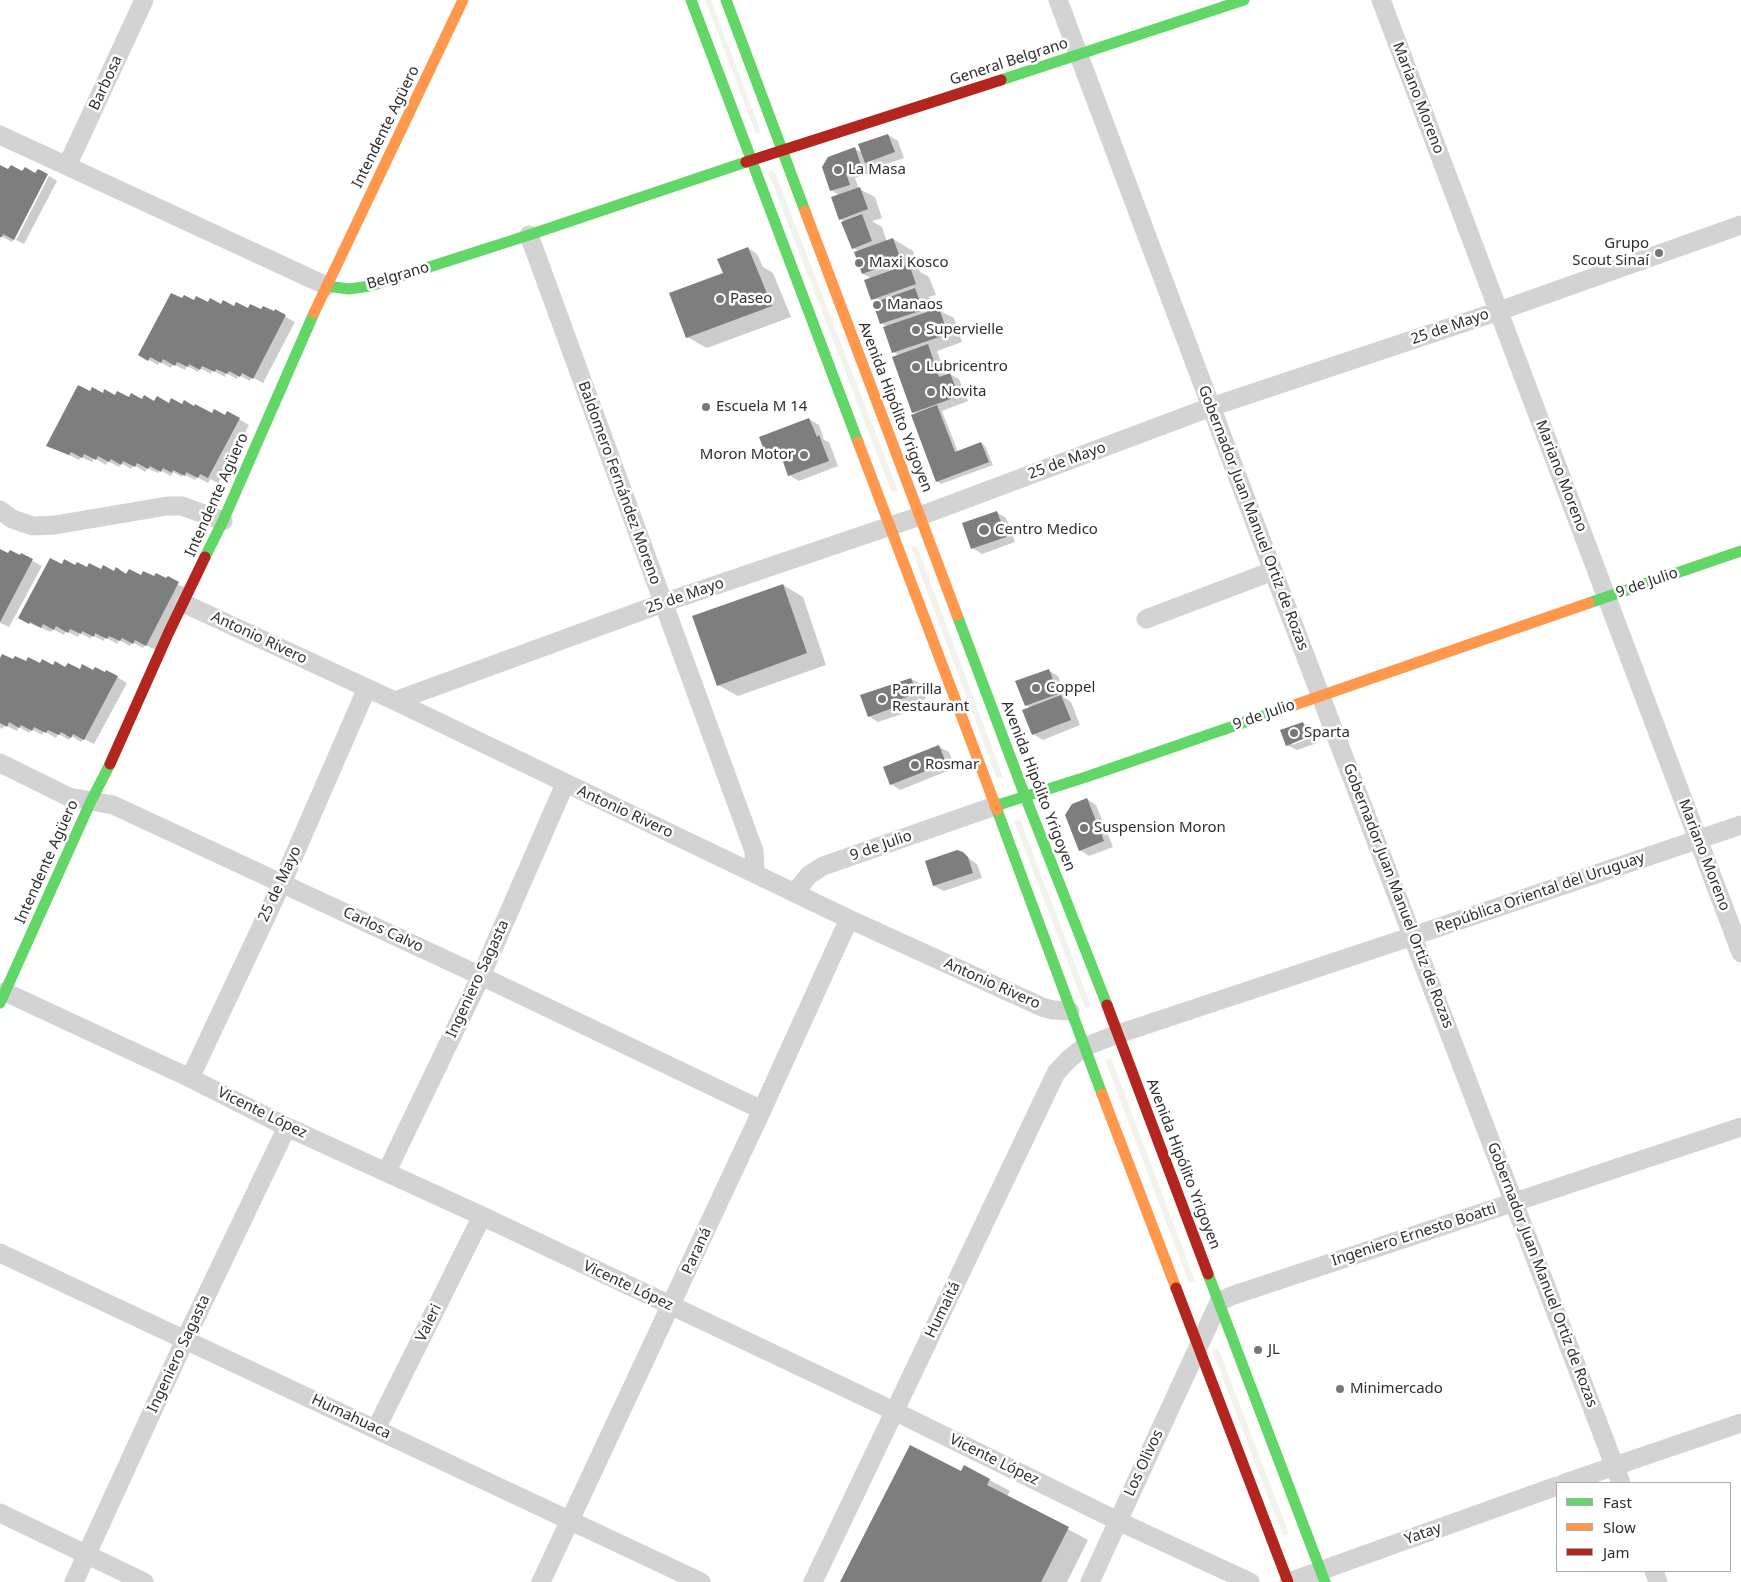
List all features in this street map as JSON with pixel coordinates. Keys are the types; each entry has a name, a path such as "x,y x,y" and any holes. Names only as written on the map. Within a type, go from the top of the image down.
{"main road":[{"name":"Intendente Agüero","path":"3,998 168,634 223,521 326,286 463,0"},
{"path":"692,0 995,806 1070,1011 1289,1582"},
{"name":"Avenida Hipólito Yrigoyen","path":"726,0 1025,796 1118,1034 1323,1576"},
{"name":"General Belgrano","path":"781,150 1244,0"},
{"name":"Belgrano","path":"326,286 349,289 370,286 529,235 781,150"},
{"name":"9 de Julio","path":"995,806 1741,551"}],"street":[{"name":"Barbosa","path":"67,166 144,0"},
{"name":"Gobernador Juan Manuel Ortiz de Rozas","path":"1058,0 1273,571 1618,1474"},
{"name":"Mariano Moreno","path":"1381,0 1741,953"},
{"name":"Belgrano","path":"0,135 326,286"},
{"name":"25 de Mayo","path":"395,701 663,603 920,516 1211,407 1499,311 1741,225"},
{"name":"Baldomero Fernández Moreno","path":"529,235 754,851 755,872"},
{"path":"0,510 12,519 33,526 55,525 167,506 182,506 223,521"},
{"path":"1146,619 1273,571"},
{"name":"Antonio Rivero","path":"183,603 395,701 565,784 1042,1008 1070,1011"},
{"name":"25 de Mayo","path":"190,1078 282,883 367,688"},
{"name":"Carlos Calvo","path":"0,764 69,797 113,805 481,976 762,1110"},
{"name":"Ingeniero Sagasta","path":"387,1171 481,976 565,784"},
{"name":"9 de Julio","path":"795,892 809,875 823,866 995,806"},
{"name":"República Oriental del Uruguay","path":"1084,1047 1741,825"},
{"name":"Paraná","path":"541,1582 762,1110 848,918"},
{"name":"Vicente López","path":"3,998 190,1078 287,1127 387,1171 894,1412 1118,1521 1250,1582"},
{"name":"Humaitá","path":"813,1582 1056,1073 1084,1047"},
{"name":"Ingeniero Sagasta","path":"74,1582 185,1340 287,1127"},
{"name":"Ingeniero Ernesto Boatti","path":"1219,1302 1231,1296 1741,1127"},
{"name":"Valeri","path":"376,1430 482,1216"},
{"name":"Humahuaca","path":"0,1253 701,1582"},
{"path":"1199,1345 1219,1302"},
{"name":"Los Olivos","path":"1090,1582 1199,1345"},
{"path":"1571,1482 1618,1474 1741,1424"},
{"name":"Yatay","path":"1289,1582 1323,1576 1556,1486"},
{"path":"0,1513 144,1582"}],"shaded area":[{"path":"705,0 711,0 761,132 756,134"},
{"path":"774,170 898,491 892,493 768,172"},
{"path":"917,546 1003,777 997,779 911,548"},
{"path":"1020,819 1091,1006 1085,1008 1014,821"},
{"path":"1111,1058 1195,1281 1189,1283 1105,1060"},
{"path":"1218,1348 1289,1534 1283,1536 1212,1350"}],"building":[{"path":"888,134 895,152 865,163 858,144"},
{"name":"La Masa","path":"855,147 862,168 846,173 850,185 830,191 822,167 828,157"},
{"path":"0,165 8,169 11,165 22,171 25,167 35,173 38,169 48,174 14,240 3,234 0,237"},
{"path":"860,187 868,209 839,220 831,197"},
{"path":"862,214 872,241 852,249 841,222"},
{"path":"893,238 901,260 862,274 854,252"},
{"name":"Paseo","path":"748,247 772,306 686,338 669,293 723,273 717,259"},
{"path":"909,264 916,284 871,300 864,280"},
{"path":"915,288 923,310 880,324 873,303"},
{"path":"171,293 182,298 184,295 194,300 196,296 208,302 210,298 221,304 223,300 234,306 236,302 248,308 250,304 261,309 263,306 274,311 275,309 286,315 253,379 242,373 240,377 229,371 227,374 216,369 215,372 202,366 200,370 189,364 188,367 177,362 175,366 163,359 161,363 150,357 148,361 138,355"},
{"name":"Supervielle","path":"939,308 948,334 892,353 883,327"},
{"path":"928,344 939,377 950,373 959,396 912,413 892,357"},
{"path":"78,385 90,391 92,387 103,393 104,389 115,395 117,391 129,397 131,393 142,399 144,395 154,401 157,396 169,403 171,398 182,404 184,400 212,413 214,409 225,415 227,411 240,418 208,478 200,474 198,478 186,472 185,476 173,470 172,473 163,468 161,472 150,466 148,469 137,463 135,467 123,461 121,465 111,459 109,462 98,456 96,460 84,454 82,458 71,452 69,455 46,446"},
{"path":"937,405 955,452 981,442 989,462 936,482 911,415"},
{"path":"809,418 817,437 819,435 829,461 788,476 779,450 766,455 759,437"},
{"name":"Centro Medico","path":"997,511 1006,537 971,549 962,523"},
{"path":"0,549 8,553 10,550 20,555 21,553 33,559 0,622"},
{"path":"50,558 62,564 64,559 75,565 77,562 87,567 89,563 101,569 103,565 114,571 116,567 126,574 129,569 141,575 143,571 154,576 156,573 166,578 168,576 179,582 146,646 135,640 133,644 122,638 120,641 109,636 107,639 95,633 94,637 82,631 81,634 70,629 68,633 56,626 54,630 43,624 41,628 18,618"},
{"path":"783,584 807,653 717,686 692,616"},
{"path":"2,654 13,659 15,656 26,661 28,657 40,663 42,659 53,665 55,661 65,667 68,663 80,669 82,664 93,670 95,667 118,676 84,740 73,734 71,738 61,732 59,735 48,730 46,733 34,727 32,731 21,725 19,728 9,722 7,727 0,723 0,658"},
{"name":"Coppel","path":"1049,669 1058,694 1025,706 1015,681"},
{"name":"Parrilla Restaurant","path":"911,678 917,694 891,702 893,708 868,717 860,695"},
{"path":"1061,695 1071,720 1032,735 1022,710"},
{"name":"Sparta","path":"1303,722 1308,737 1286,746 1280,730"},
{"name":"Rosmar","path":"939,745 946,763 890,785 883,767"},
{"name":"Suspension Moron","path":"1087,798 1104,841 1079,851 1065,815 1072,804"},
{"path":"957,850 963,852 968,857 973,873 933,886 925,861"},
{"path":"910,1445 961,1471 964,1465 990,1479 987,1485 1069,1527 1041,1582 840,1582"}],"traffic: fast":[{"path":"691,0 858,442"},
{"path":"726,0 805,211"},
{"path":"1001,80 1244,0"},
{"path":"327,286 349,289 370,286 746,162"},
{"path":"205,557 223,521 314,313"},
{"path":"1589,603 1741,551"},
{"path":"957,615 1025,796 1107,1005"},
{"path":"995,806 1089,776 1280,710"},
{"path":"0,1003 91,801 110,764"},
{"path":"997,810 1102,1094"},
{"path":"1208,1274 1325,1582"}],"traffic: slow":[{"path":"314,313 463,0"},
{"path":"805,211 957,615"},
{"path":"858,442 997,810"},
{"path":"1280,710 1589,603"},
{"path":"1102,1094 1176,1288"}],"traffic: jam":[{"path":"746,162 1001,80"},
{"path":"110,764 168,634 205,557"},
{"path":"1107,1005 1208,1274"},
{"path":"1176,1288 1288,1582"}],"place":[{"name":"La Masa","path":"838,170"},
{"name":"Grupo Scout Sinaí","path":"1659,253"},
{"name":"Maxi Kosco","path":"859,263"},
{"name":"Paseo","path":"720,299"},
{"name":"Manaos","path":"877,305"},
{"name":"Supervielle","path":"916,330"},
{"name":"Lubricentro","path":"916,367"},
{"name":"Novita","path":"931,392"},
{"name":"Escuela M 14","path":"706,407"},
{"name":"Moron Motor","path":"804,455"},
{"name":"Centro Medico","path":"984,530"},
{"name":"Coppel","path":"1036,688"},
{"name":"Parrilla Restaurant","path":"882,699"},
{"name":"Sparta","path":"1294,733"},
{"name":"Rosmar","path":"915,765"},
{"name":"Suspension Moron","path":"1084,828"},
{"name":"JL","path":"1258,1350"},
{"name":"Minimercado","path":"1340,1389"}]}
